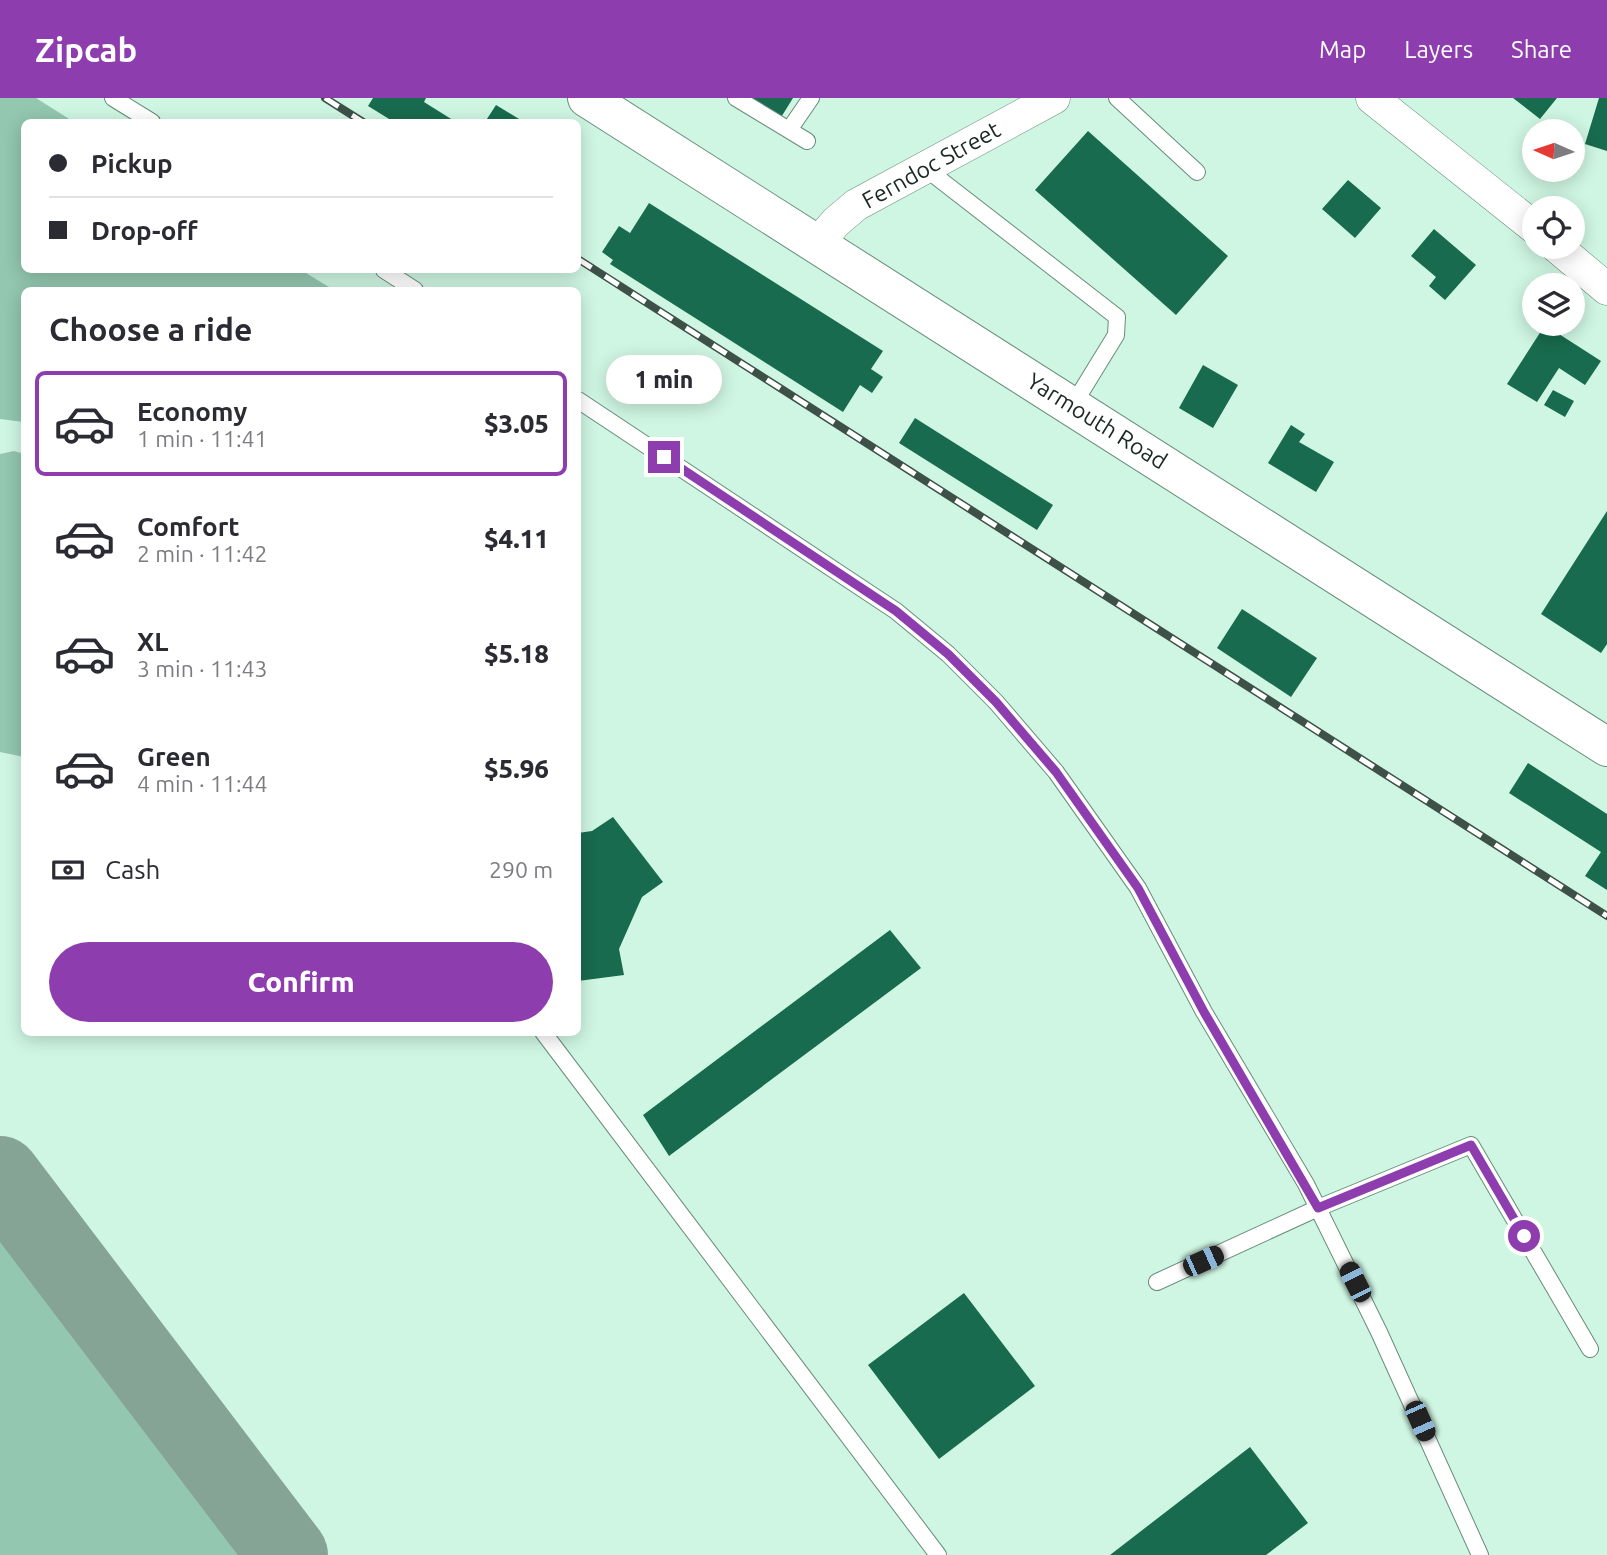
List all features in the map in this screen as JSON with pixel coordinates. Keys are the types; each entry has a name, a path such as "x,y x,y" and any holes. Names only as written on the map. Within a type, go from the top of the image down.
{"main road":[{"name":"Yarmouth Road","path":"587,98 1605,741"}],"street":[{"name":"Ferndoc Street","path":"817,244 836,222 856,205 1054,98"},
{"path":"1372,98 1522,218"},
{"path":"1571,259 1607,289"}],"lane":[{"path":"113,98 147,119"},
{"path":"736,98 807,141"},
{"path":"789,130 811,98"},
{"path":"1117,98 1197,172"},
{"path":"925,168 1117,317 1116,335 1073,405"},
{"path":"389,273 410,287"},
{"path":"581,402 896,611 948,654 996,702 1056,772 1138,888 1204,1012 1318,1208 1379,1332 1480,1555"},
{"path":"546,1036 938,1555"},
{"path":"1157,1282 1318,1208 1471,1145 1591,1349"}],"green space":[{"path":"0,98 36,98 69,119 21,119 21,273 306,273 329,287 21,287 21,422 0,419"},
{"path":"14,451 21,453 21,756 0,752 0,454"},
{"path":"0,1221 238,1532 254,1555 0,1555"}],"building":[{"path":"373,98 426,98 424,102 451,119 389,119 368,106"},
{"path":"747,98 793,98 780,119"},
{"path":"1513,98 1557,98 1540,119"},
{"path":"1599,98 1607,98 1607,151 1586,144"},
{"path":"496,105 519,119 487,119"},
{"path":"1088,131 1228,256 1176,315 1035,190"},
{"path":"1348,180 1381,208 1355,238 1322,209"},
{"path":"649,203 883,351 871,369 883,377 872,393 860,385 843,412 610,264 613,260 602,252 619,226 630,233"},
{"path":"1434,229 1476,265 1445,300 1429,286 1436,277 1411,256"},
{"path":"1538,336 1562,336 1601,361 1585,385 1559,368 1537,402 1507,384"},
{"path":"1203,365 1238,385 1213,428 1179,408"},
{"path":"1553,390 1574,401 1565,417 1544,405"},
{"path":"915,418 1053,505 1037,530 899,443"},
{"path":"1291,425 1305,434 1299,442 1334,462 1316,492 1268,463"},
{"path":"1607,511 1607,644 1601,653 1541,614"},
{"path":"1242,609 1317,658 1291,697 1217,648"},
{"path":"1528,763 1607,814 1607,890 1585,876 1601,852 1509,793"},
{"path":"613,817 663,882 642,897 619,949 624,975 581,981 581,833 592,831"},
{"path":"890,930 921,968 669,1156 643,1115"},
{"path":"964,1293 1035,1386 939,1459 868,1365"},
{"path":"1250,1447 1308,1523 1266,1555 1110,1555"}],"taxiway":[{"path":"0,1176 288,1555"}],"railway":[{"path":"325,98 358,119"},
{"path":"581,261 1607,916"}],"route":[{"path":"664,457 896,611 948,654 996,702 1056,772 1138,888 1204,1012 1318,1208 1471,1145 1524,1236"}]}
